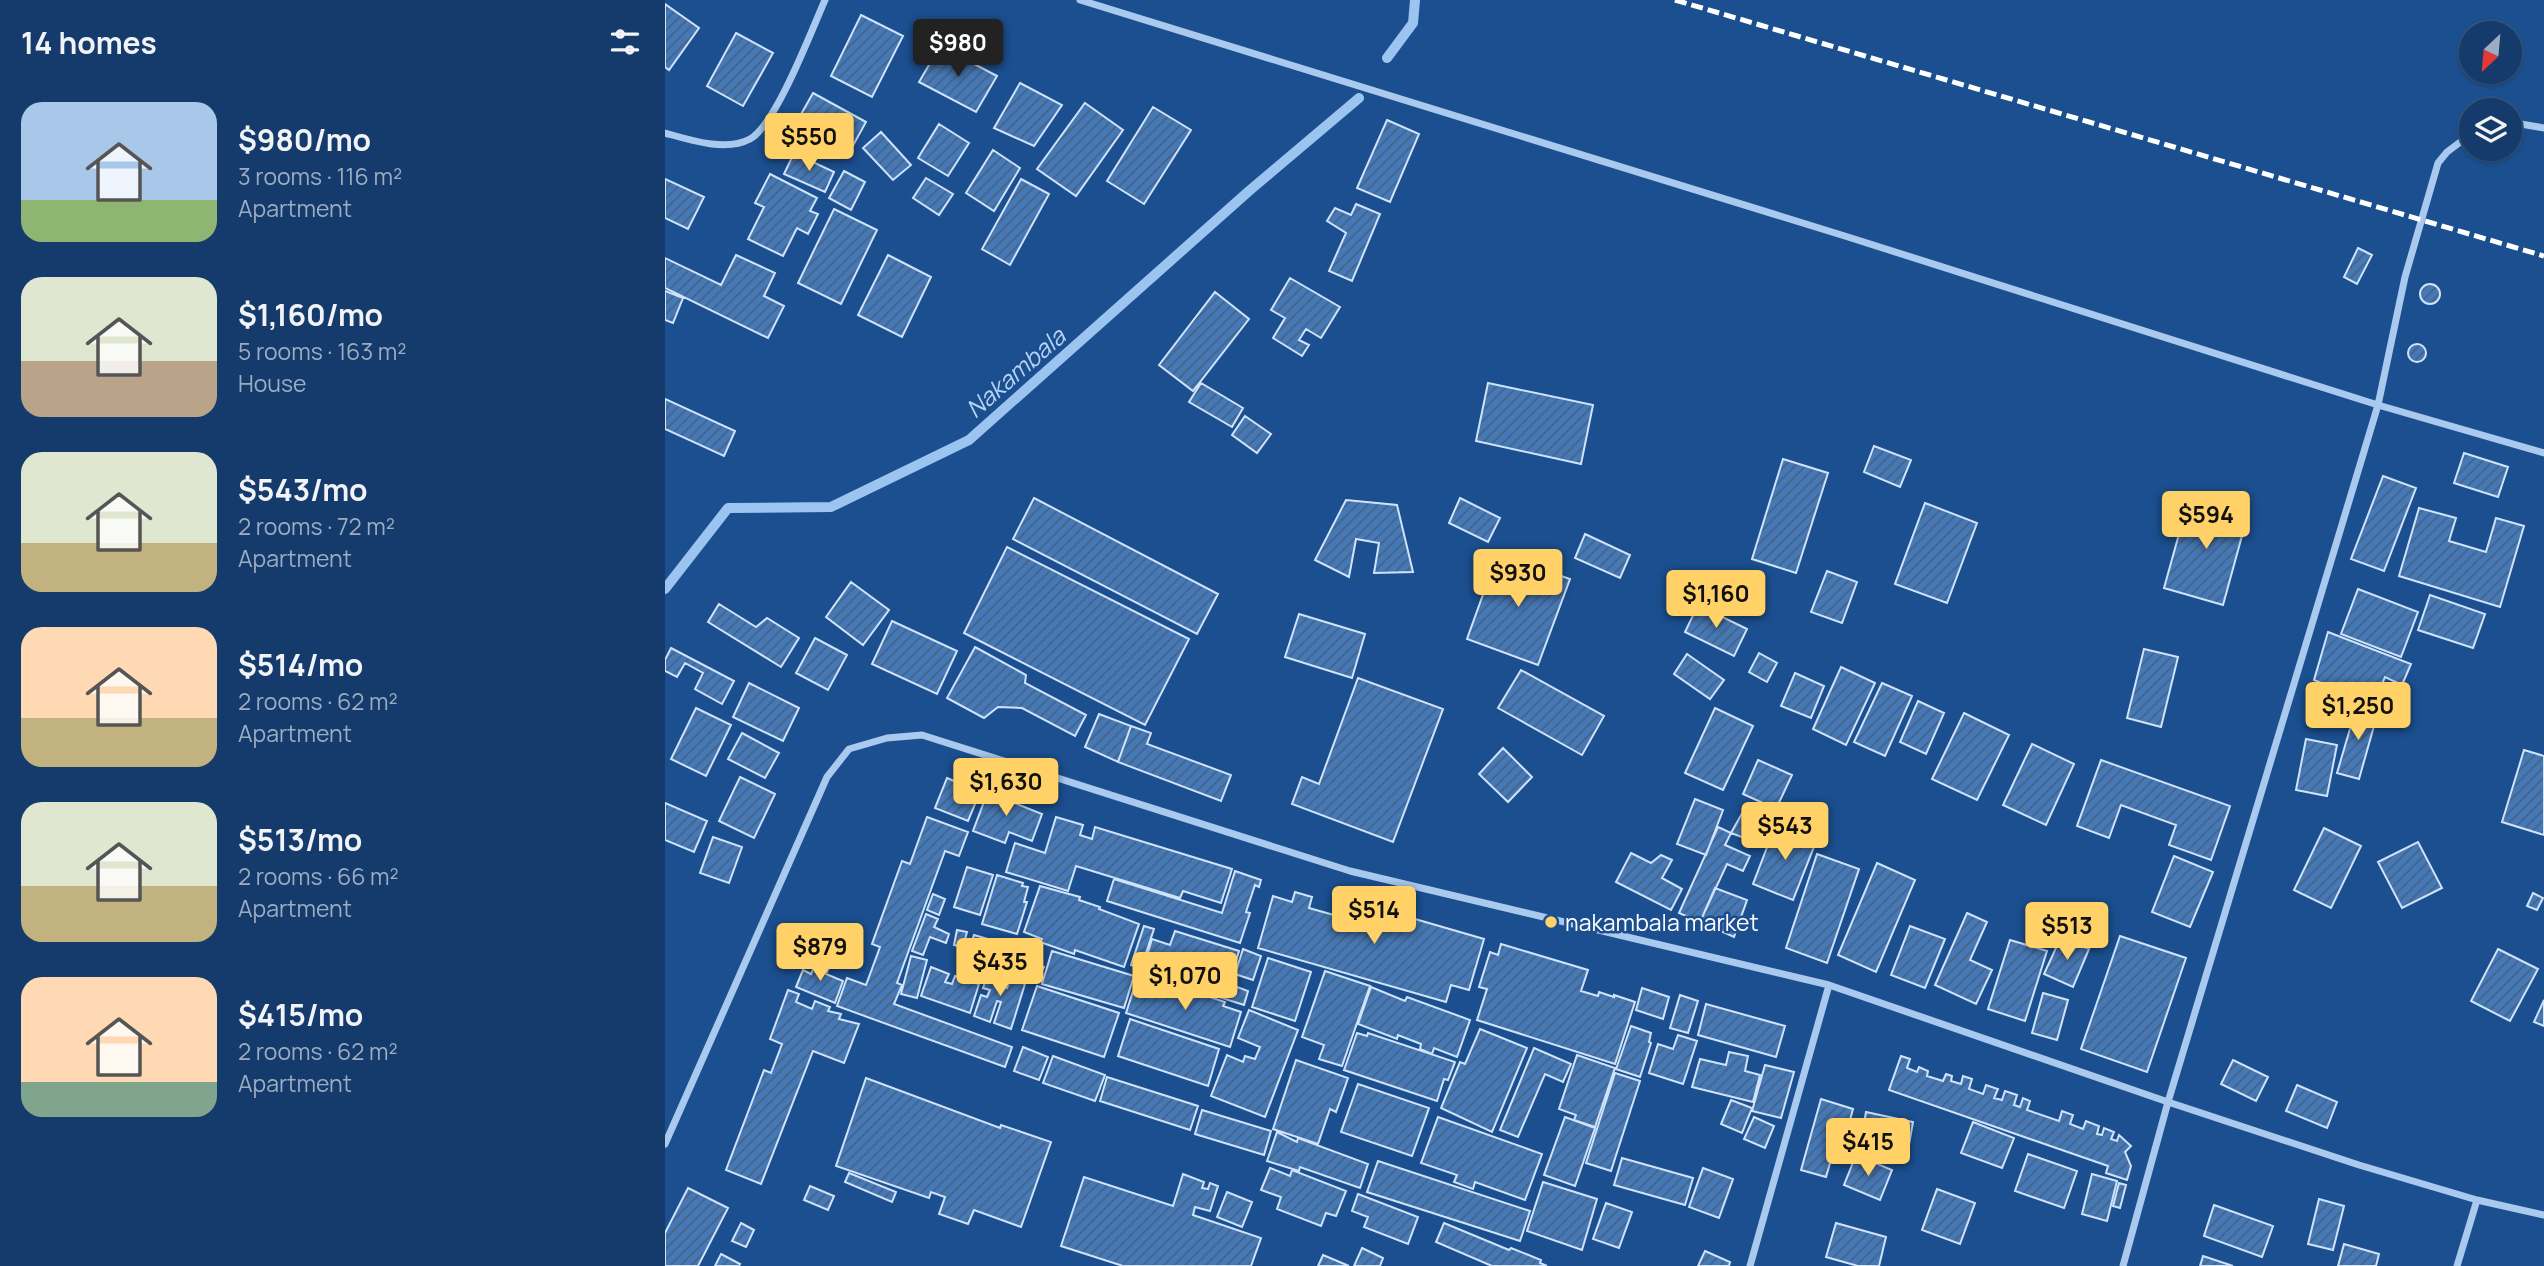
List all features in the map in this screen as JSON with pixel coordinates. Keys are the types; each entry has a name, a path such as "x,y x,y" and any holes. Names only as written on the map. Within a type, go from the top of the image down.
{"street":[{"path":"665,133 729,145 751,139 764,126 792,77 825,0"},
{"path":"1080,0 1848,237 2378,405 2544,453"},
{"path":"2522,124 2544,128"},
{"path":"2123,1266 2168,1102 2378,405 2405,277 2438,163 2459,143"},
{"path":"665,1144 827,777 849,749 887,738 922,735 1350,871 1829,985 2168,1102 2477,1200 2544,1215"},
{"path":"1750,1266 1829,985"},
{"path":"2457,1266 2477,1200"}],"building":[{"path":"665,4 699,28 669,70 665,67"},
{"path":"861,15 903,36 872,97 831,76"},
{"path":"736,33 773,53 743,106 707,86"},
{"path":"940,46 997,76 976,112 919,82"},
{"path":"1020,83 1062,105 1034,146 994,128"},
{"path":"813,93 866,122 850,151 796,123"},
{"path":"1085,103 1123,130 1076,196 1037,169"},
{"path":"1153,107 1191,130 1144,204 1107,181"},
{"path":"1387,120 1419,134 1390,202 1357,188"},
{"path":"939,124 969,143 948,176 918,158"},
{"path":"881,132 911,165 893,180 863,148"},
{"path":"993,150 1020,168 994,211 966,193"},
{"path":"794,153 834,172 825,192 784,174"},
{"path":"844,171 865,182 851,210 829,198"},
{"path":"770,174 817,198 810,211 818,214 808,234 797,228 783,256 748,239 764,207 755,203"},
{"path":"926,178 953,194 939,215 913,198"},
{"path":"665,179 704,197 688,229 665,218"},
{"path":"1021,179 1049,194 1010,265 982,249"},
{"path":"1356,204 1380,214 1352,281 1329,271 1346,233 1327,221 1335,208 1351,215"},
{"path":"834,209 877,230 841,304 798,283"},
{"path":"2358,248 2372,255 2357,284 2344,277"},
{"path":"736,255 775,273 764,296 784,306 768,338 665,288 665,258 721,285"},
{"path":"888,255 931,277 902,337 858,315"},
{"path":"1290,278 1340,307 1321,338 1306,329 1299,340 1309,345 1302,356 1273,338 1285,318 1271,310"},
{"path":"2430,284 2437,287 2440,294 2437,301 2430,304 2423,301 2420,294 2423,287"},
{"path":"665,291 683,298 673,323 665,320"},
{"path":"1215,292 1249,319 1193,391 1159,365"},
{"path":"2417,344 2423,347 2426,353 2423,359 2417,362 2411,359 2408,353 2411,347"},
{"path":"1201,383 1243,408 1232,427 1189,402"},
{"path":"1488,383 1593,405 1581,464 1476,441"},
{"path":"665,399 735,431 724,456 665,429"},
{"path":"1245,416 1271,434 1257,453 1232,435"},
{"path":"1874,446 1911,460 1900,487 1864,472"},
{"path":"2464,453 2508,467 2498,497 2454,483"},
{"path":"1783,459 1828,473 1796,573 1752,559"},
{"path":"2383,476 2416,488 2384,571 2351,559"},
{"path":"1034,498 1218,594 1197,634 1013,539"},
{"path":"1460,498 1500,518 1488,542 1449,523"},
{"path":"2189,498 2248,514 2223,605 2164,588"},
{"path":"1346,500 1397,505 1413,572 1374,573 1379,543 1356,539 1349,577 1315,560"},
{"path":"1925,503 1977,523 1947,603 1895,584"},
{"path":"2419,508 2456,518 2449,541 2486,552 2496,518 2524,526 2500,607 2399,576"},
{"path":"1585,534 1630,555 1620,578 1575,558"},
{"path":"1007,547 1189,639 1145,725 964,633"},
{"path":"1498,553 1570,579 1538,665 1467,639"},
{"path":"1827,571 1857,582 1842,623 1811,612"},
{"path":"851,582 889,610 863,645 826,617"},
{"path":"2358,589 2418,612 2401,657 2341,634"},
{"path":"2430,595 2485,614 2473,648 2418,630"},
{"path":"719,604 756,627 767,618 799,638 781,667 708,622"},
{"path":"1698,605 1747,629 1734,656 1685,632"},
{"path":"1299,614 1365,634 1352,678 1285,657"},
{"path":"892,621 957,651 937,694 872,664"},
{"path":"2328,632 2411,664 2402,685 2385,677 2380,689 2398,696 2390,712 2314,680"},
{"path":"815,638 847,655 828,690 796,673"},
{"path":"975,647 1026,675 1025,683 1086,715 1075,736 1022,708 998,707 984,718 947,698"},
{"path":"671,648 734,681 722,704 695,689 703,673 685,663 677,677 665,671 665,660"},
{"path":"2144,649 2178,657 2161,727 2127,718"},
{"path":"1759,653 1777,663 1767,682 1749,672"},
{"path":"1687,654 1724,680 1710,699 1674,674"},
{"path":"1841,667 1875,683 1846,745 1813,729"},
{"path":"1521,670 1604,716 1582,755 1498,708"},
{"path":"1795,673 1824,686 1811,718 1781,706"},
{"path":"1358,678 1443,709 1393,842 1292,804 1302,777 1319,784"},
{"path":"749,683 799,708 783,741 733,717"},
{"path":"1882,683 1912,696 1885,756 1854,742"},
{"path":"1918,701 1944,713 1926,754 1900,742"},
{"path":"2357,705 2378,712 2359,779 2337,773"},
{"path":"696,708 731,725 706,776 671,759"},
{"path":"1715,708 1753,726 1723,790 1685,773"},
{"path":"1964,713 2009,735 1977,800 1932,779"},
{"path":"1099,714 1131,726 1118,762 1085,747"},
{"path":"1131,726 1151,733 1147,744 1231,775 1221,801 1118,762"},
{"path":"742,733 779,753 765,778 728,759"},
{"path":"2306,739 2337,745 2327,796 2296,790"},
{"path":"2032,744 2074,764 2046,825 2003,805"},
{"path":"1503,748 1532,777 1508,802 1479,774"},
{"path":"2524,750 2544,756 2544,835 2502,822"},
{"path":"1758,760 1792,775 1776,809 1743,794"},
{"path":"2101,760 2230,806 2211,860 2169,845 2176,825 2121,805 2109,838 2077,826"},
{"path":"740,777 775,794 754,838 719,821"},
{"path":"947,778 980,792 968,821 935,808"},
{"path":"990,786 1015,796 1012,802 1042,814 1032,841 1009,832 1005,843 973,831"},
{"path":"1695,799 1723,810 1706,855 1677,844"},
{"path":"665,803 707,821 694,852 665,840"},
{"path":"1745,808 1766,819 1755,842 1731,833"},
{"path":"927,817 968,832 959,856 945,851 897,983 902,985 894,1004 1012,1047 1005,1067 837,1006 847,978 866,985 880,947 872,944 902,861 910,864"},
{"path":"1056,817 1083,825 1080,835 1092,839 1095,827 1232,869 1221,903 1183,891 1180,898 1076,866 1068,891 1006,872 1015,843 1045,853"},
{"path":"1776,824 1817,839 1793,900 1753,884"},
{"path":"1718,827 1731,833 1725,845 1750,856 1743,871 1727,864 1700,922 1679,913"},
{"path":"2324,828 2361,846 2331,908 2294,890"},
{"path":"713,837 742,847 729,883 700,873"},
{"path":"2418,842 2442,888 2402,908 2378,862"},
{"path":"1631,853 1651,863 1661,855 1672,860 1662,878 1682,889 1671,910 1616,882"},
{"path":"1817,854 1859,869 1827,963 1786,948"},
{"path":"2174,856 2213,872 2190,927 2152,912"},
{"path":"1877,863 1915,880 1876,972 1838,955"},
{"path":"967,867 993,875 980,915 954,907"},
{"path":"1235,871 1261,880 1259,887 1255,885 1246,912 1250,913 1240,943 1107,901 1114,879 1222,913"},
{"path":"997,875 1028,887 1024,902 1027,902 1017,934 982,924"},
{"path":"1040,886 1080,897 1079,900 1139,924 1124,967 1075,950 1074,954 1040,942 1042,939 1024,932"},
{"path":"1715,888 1747,900 1734,937 1700,922"},
{"path":"1295,892 1312,897 1309,908 1348,919 1353,901 1484,939 1469,990 1451,985 1446,1002 1258,948 1273,896 1292,902"},
{"path":"2533,893 2543,898 2537,910 2527,906"},
{"path":"933,894 945,899 939,915 927,910"},
{"path":"1967,913 1987,922 1970,960 1992,970 1976,1004 1935,985"},
{"path":"926,914 938,919 934,927 949,934 946,943 930,937 923,955 912,951"},
{"path":"1144,926 1154,929 1141,968 1131,965"},
{"path":"1910,926 1945,939 1925,988 1891,975"},
{"path":"957,930 967,932 963,947 954,945"},
{"path":"1175,931 1239,951 1229,984 1248,991 1244,1005 1172,982 1179,962 1155,954 1149,971 1143,969 1152,939 1170,945"},
{"path":"974,935 991,940 984,959 968,953"},
{"path":"2120,936 2186,958 2147,1072 2081,1049"},
{"path":"2061,937 2089,949 2073,987 2044,974"},
{"path":"2010,940 2047,951 2025,1021 1988,1009"},
{"path":"1019,941 1039,950 1034,962 1044,967 1036,982 1007,969"},
{"path":"997,944 1011,949 1005,964 991,959"},
{"path":"1501,944 1588,970 1581,991 1598,996 1599,992 1614,995 1635,1002 1615,1064 1477,1020 1487,989 1479,987 1490,952 1498,955"},
{"path":"1243,949 1261,956 1253,980 1235,974"},
{"path":"2498,949 2538,969 2510,1021 2471,1001"},
{"path":"1052,951 1134,976 1124,1008 1042,984"},
{"path":"911,956 927,960 917,998 901,994"},
{"path":"1156,957 1176,964 1169,986 1149,980"},
{"path":"1268,958 1311,972 1295,1021 1252,1007"},
{"path":"816,961 830,966 826,974 843,981 835,1003 796,987 803,970 811,974"},
{"path":"991,965 1007,971 1002,987 1007,988 1010,979 1025,984 1011,1029 994,1023 1001,1002 997,1001 990,1022 974,1016 981,995 987,997 990,990 983,988"},
{"path":"931,967 949,974 945,982 952,984 955,976 979,984 970,1013 921,996"},
{"path":"1325,971 1370,986 1342,1066 1319,1059 1324,1045 1302,1037"},
{"path":"1137,979 1187,995 1189,990 1225,1002 1223,1006 1241,1012 1230,1047 1126,1013"},
{"path":"1037,986 1119,1013 1104,1057 1022,1030"},
{"path":"1371,987 1405,1001 1407,997 1470,1020 1457,1057 1434,1048 1432,1054 1420,1049 1421,1044 1398,1035 1397,1039 1358,1024"},
{"path":"1642,988 1669,997 1663,1019 1636,1010"},
{"path":"788,990 799,994 796,1002 812,1009 815,1001 830,1007 828,1011 841,1014 839,1019 859,1024 844,1063 813,1051 761,1184 726,1170 764,1070 771,1073 782,1044 770,1039"},
{"path":"2043,993 2068,1000 2057,1040 2032,1033"},
{"path":"1680,995 1698,1001 1688,1033 1670,1028"},
{"path":"2544,1000 2544,1026 2534,1022"},
{"path":"1706,1004 1785,1026 1776,1057 1698,1035"},
{"path":"1249,1010 1298,1030 1265,1117 1211,1096 1227,1055 1243,1062 1245,1056 1255,1059 1260,1047 1238,1038"},
{"path":"1130,1019 1219,1049 1208,1086 1118,1056"},
{"path":"1631,1026 1651,1033 1651,1043 1640,1077 1616,1069"},
{"path":"1480,1029 1527,1048 1492,1132 1441,1108 1460,1062 1465,1064"},
{"path":"1357,1033 1367,1036 1368,1033 1455,1062 1448,1080 1444,1079 1437,1101 1344,1070"},
{"path":"1678,1035 1697,1041 1683,1084 1649,1073 1658,1044 1673,1049"},
{"path":"1023,1047 1048,1057 1039,1080 1014,1071"},
{"path":"1534,1048 1571,1064 1563,1082 1545,1074 1518,1137 1500,1130"},
{"path":"1729,1052 1748,1056 1745,1071 1760,1075 1753,1102 1692,1087 1700,1059 1726,1065"},
{"path":"1577,1055 1615,1068 1595,1127 1574,1120 1576,1115 1559,1109"},
{"path":"1053,1056 1105,1075 1095,1101 1043,1083"},
{"path":"1901,1056 1910,1059 1907,1068 1917,1072 1919,1067 1928,1071 1927,1076 1943,1081 1946,1074 1952,1076 1951,1081 1961,1084 1963,1076 1972,1079 1969,1089 1983,1094 1986,1085 1998,1089 1994,1098 2002,1100 2005,1091 2017,1095 2014,1105 2020,1107 2023,1098 2030,1101 2027,1110 2059,1121 2062,1111 2073,1115 2070,1124 2083,1129 2086,1121 2099,1126 2097,1134 2102,1135 2104,1128 2114,1132 2111,1139 2117,1141 2119,1135 2131,1146 2125,1152 2131,1166 2127,1180 2106,1173 2108,1166 1889,1090"},
{"path":"1296,1060 1348,1078 1336,1112 1330,1109 1318,1144 1273,1129"},
{"path":"2233,1060 2268,1077 2256,1101 2221,1084"},
{"path":"1765,1065 1794,1072 1781,1118 1752,1111"},
{"path":"1615,1073 1640,1081 1611,1171 1586,1163"},
{"path":"1107,1077 1198,1106 1190,1130 1100,1101"},
{"path":"866,1078 1000,1128 1001,1125 1051,1142 1021,1227 974,1210 968,1224 939,1214 945,1197 931,1192 929,1198 836,1166"},
{"path":"1358,1084 1429,1108 1412,1156 1341,1132"},
{"path":"2297,1085 2337,1102 2327,1128 2286,1111"},
{"path":"1821,1099 1853,1109 1848,1127 1841,1125 1826,1177 1801,1170"},
{"path":"1731,1100 1752,1108 1742,1133 1721,1124"},
{"path":"1202,1110 1271,1131 1264,1155 1195,1134"},
{"path":"1866,1112 1913,1122 1907,1156 1860,1146"},
{"path":"1438,1117 1542,1154 1525,1200 1475,1182 1473,1189 1454,1182 1457,1175 1421,1163"},
{"path":"1565,1117 1595,1128 1575,1186 1544,1175"},
{"path":"1754,1117 1774,1126 1765,1148 1744,1139"},
{"path":"1973,1122 2014,1138 2002,1168 1961,1153"},
{"path":"1277,1132 1297,1142 1298,1138 1368,1164 1360,1188 1300,1167 1299,1171 1267,1161"},
{"path":"2028,1154 2077,1171 2064,1208 2015,1191"},
{"path":"1856,1155 1892,1170 1880,1200 1844,1185"},
{"path":"1622,1158 1693,1178 1685,1205 1614,1185"},
{"path":"1378,1161 1530,1211 1520,1241 1367,1192"},
{"path":"1270,1168 1290,1176 1292,1170 1346,1191 1336,1216 1326,1213 1321,1226 1277,1209 1281,1197 1261,1190"},
{"path":"1703,1168 1733,1179 1719,1218 1689,1207"},
{"path":"849,1173 896,1192 892,1202 845,1182"},
{"path":"1183,1174 1204,1182 1202,1188 1208,1189 1210,1183 1218,1186 1210,1211 1195,1207 1193,1215 1261,1238 1251,1266 1123,1266 1061,1246 1084,1177 1173,1206"},
{"path":"2092,1174 2117,1181 2107,1221 2082,1214"},
{"path":"1543,1182 1597,1199 1582,1250 1527,1231"},
{"path":"2119,1183 2126,1185 2120,1208 2113,1206"},
{"path":"810,1186 834,1196 828,1210 804,1200"},
{"path":"688,1188 728,1208 698,1266 665,1266 665,1233"},
{"path":"1937,1189 1975,1203 1960,1244 1922,1230"},
{"path":"1227,1192 1252,1202 1242,1227 1217,1217"},
{"path":"1358,1194 1418,1217 1408,1244 1364,1227 1368,1217 1352,1211"},
{"path":"2319,1199 2344,1206 2333,1250 2308,1244"},
{"path":"1606,1203 1632,1212 1619,1248 1593,1239"},
{"path":"2214,1205 2273,1226 2262,1257 2204,1236"},
{"path":"741,1223 754,1230 746,1247 732,1241"},
{"path":"1444,1223 1541,1260 1540,1263 1547,1266 1492,1266 1436,1242"},
{"path":"1836,1223 1886,1237 1879,1266 1858,1266 1826,1257"},
{"path":"2344,1244 2379,1254 2376,1266 2338,1266"},
{"path":"1362,1248 1383,1258 1380,1266 1354,1266"},
{"path":"1705,1251 1730,1262 1729,1266 1698,1266"},
{"path":"721,1254 740,1264 739,1266 715,1266"},
{"path":"1323,1255 1349,1266 1318,1266"},
{"path":"2203,1256 2233,1266 2200,1266"}],"waterway":[{"name":"Nakambala","path":"1387,58 1413,23 1415,0"},
{"name":"Nakambala","path":"665,589 728,508 831,507 969,440 1249,191 1359,98"}],"railway":[{"path":"1675,0 2544,256"}],"place":[{"name":"nakambala market","path":"1551,922"}]}
